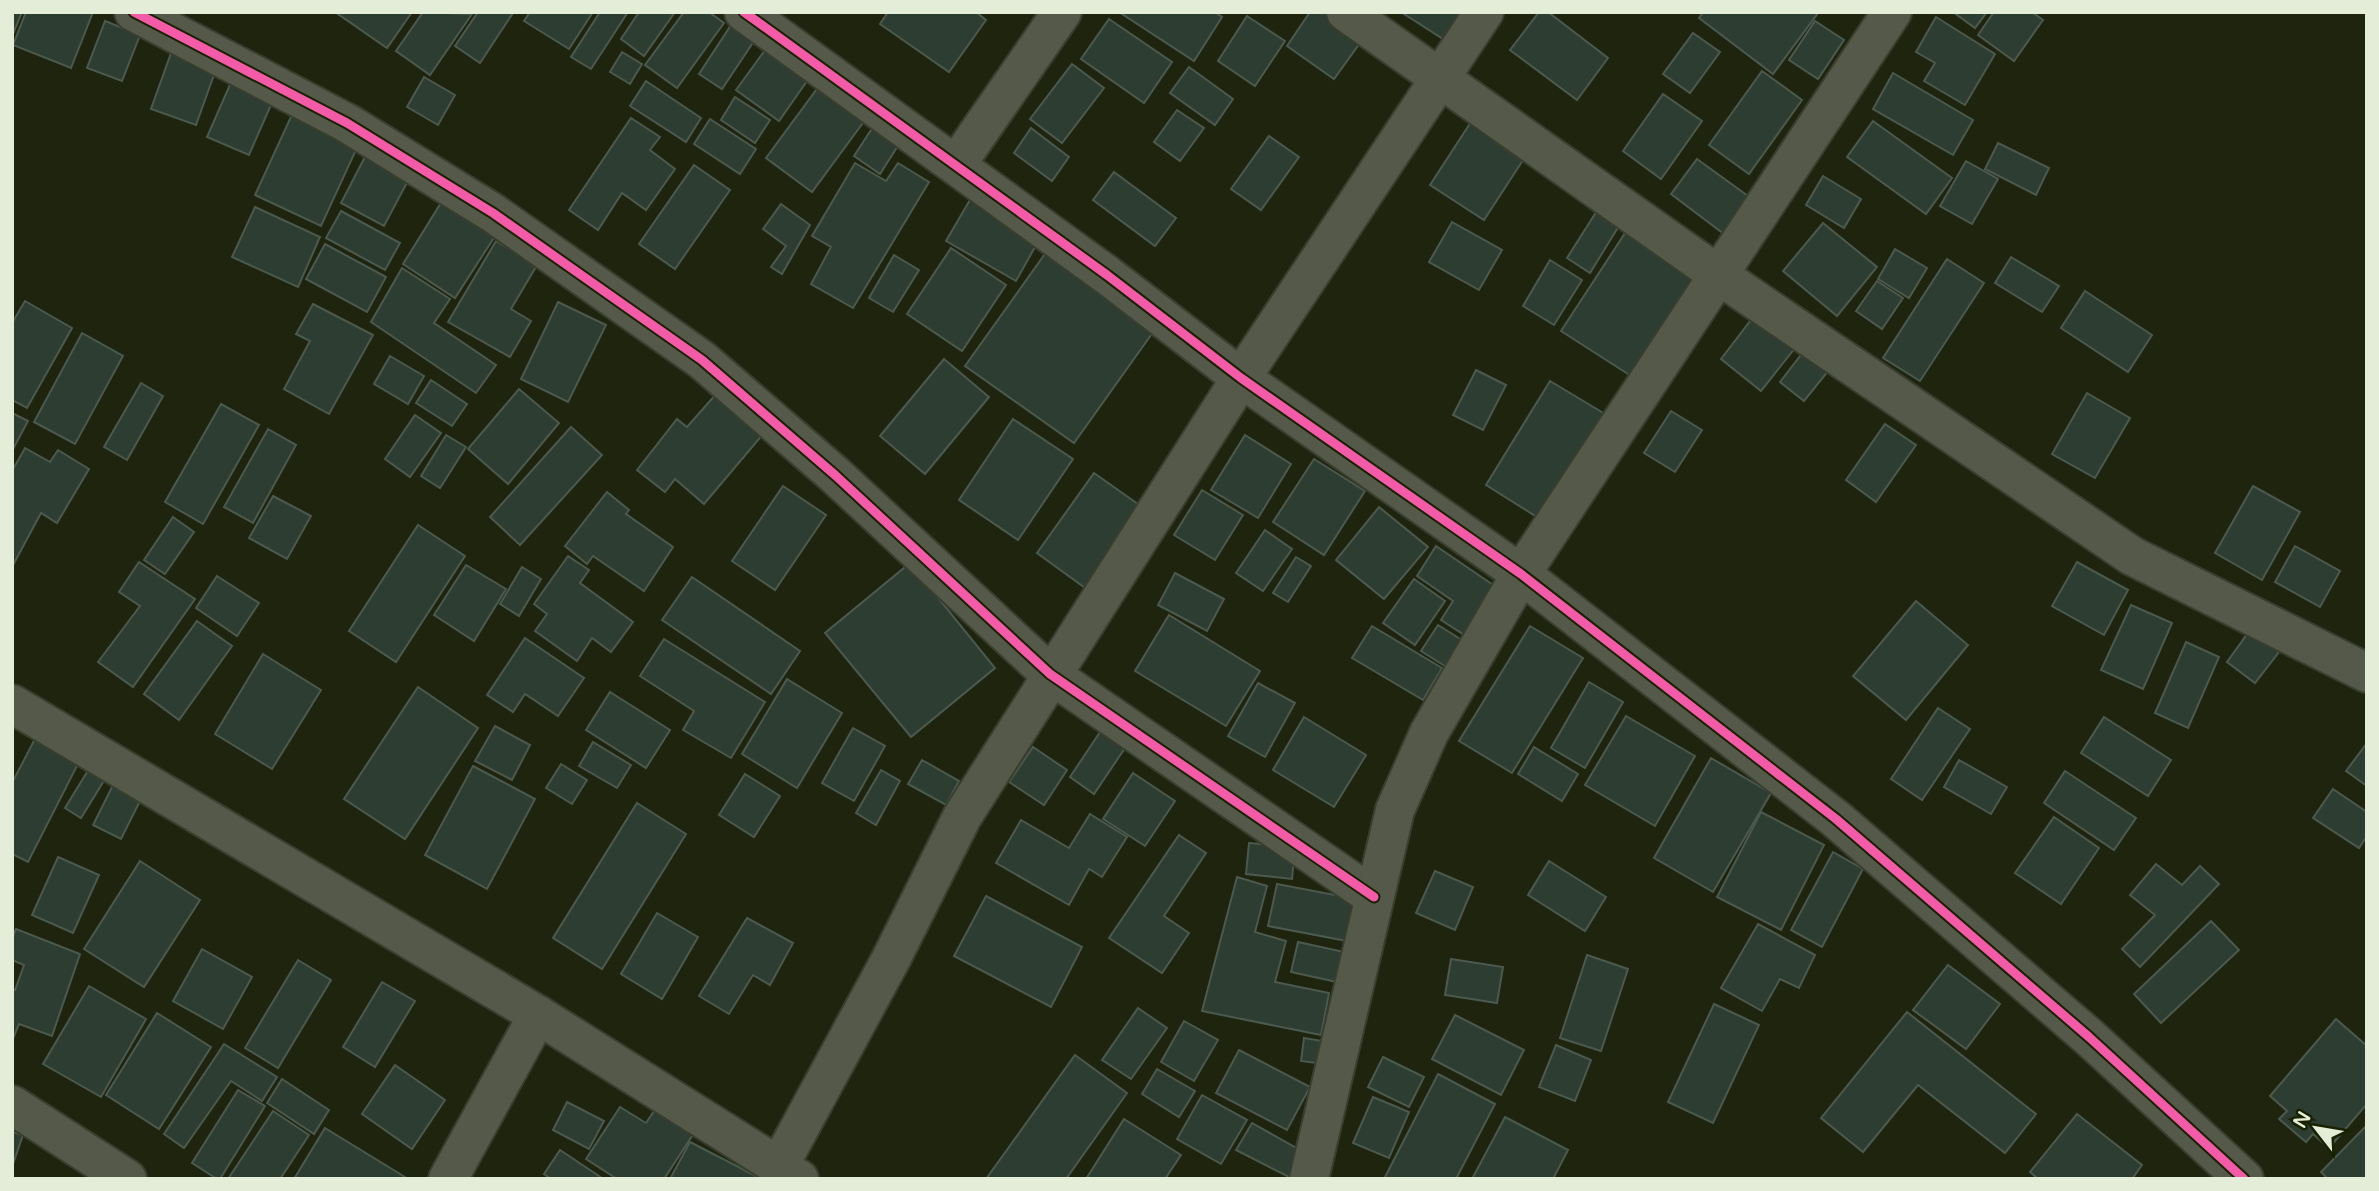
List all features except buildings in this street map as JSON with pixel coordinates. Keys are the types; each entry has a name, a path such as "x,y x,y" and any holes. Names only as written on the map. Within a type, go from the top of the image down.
{"street":[{"path":"134,12 347,123 493,213 702,360 835,475 1050,674 1374,897"},
{"path":"744,12 956,165 1241,378 1521,574 1836,819 2089,1037 2244,1179"},
{"path":"956,165 1062,12"},
{"path":"1346,12 1720,276 2132,556 2367,673"},
{"path":"12,704 538,1015 789,1172 962,817 1050,674 1241,378 1485,12"},
{"path":"1309,1179 1395,810 1410,769 1521,574 1892,12"},
{"path":"448,1179 538,1015"},
{"path":"12,1105 127,1179"}],"cycle path":[{"path":"134,12 347,123 493,213 702,360 835,475 1050,674 1374,897"},
{"path":"744,12 1107,275 1241,378 1521,574 1836,819 2089,1037 2244,1179"}]}
